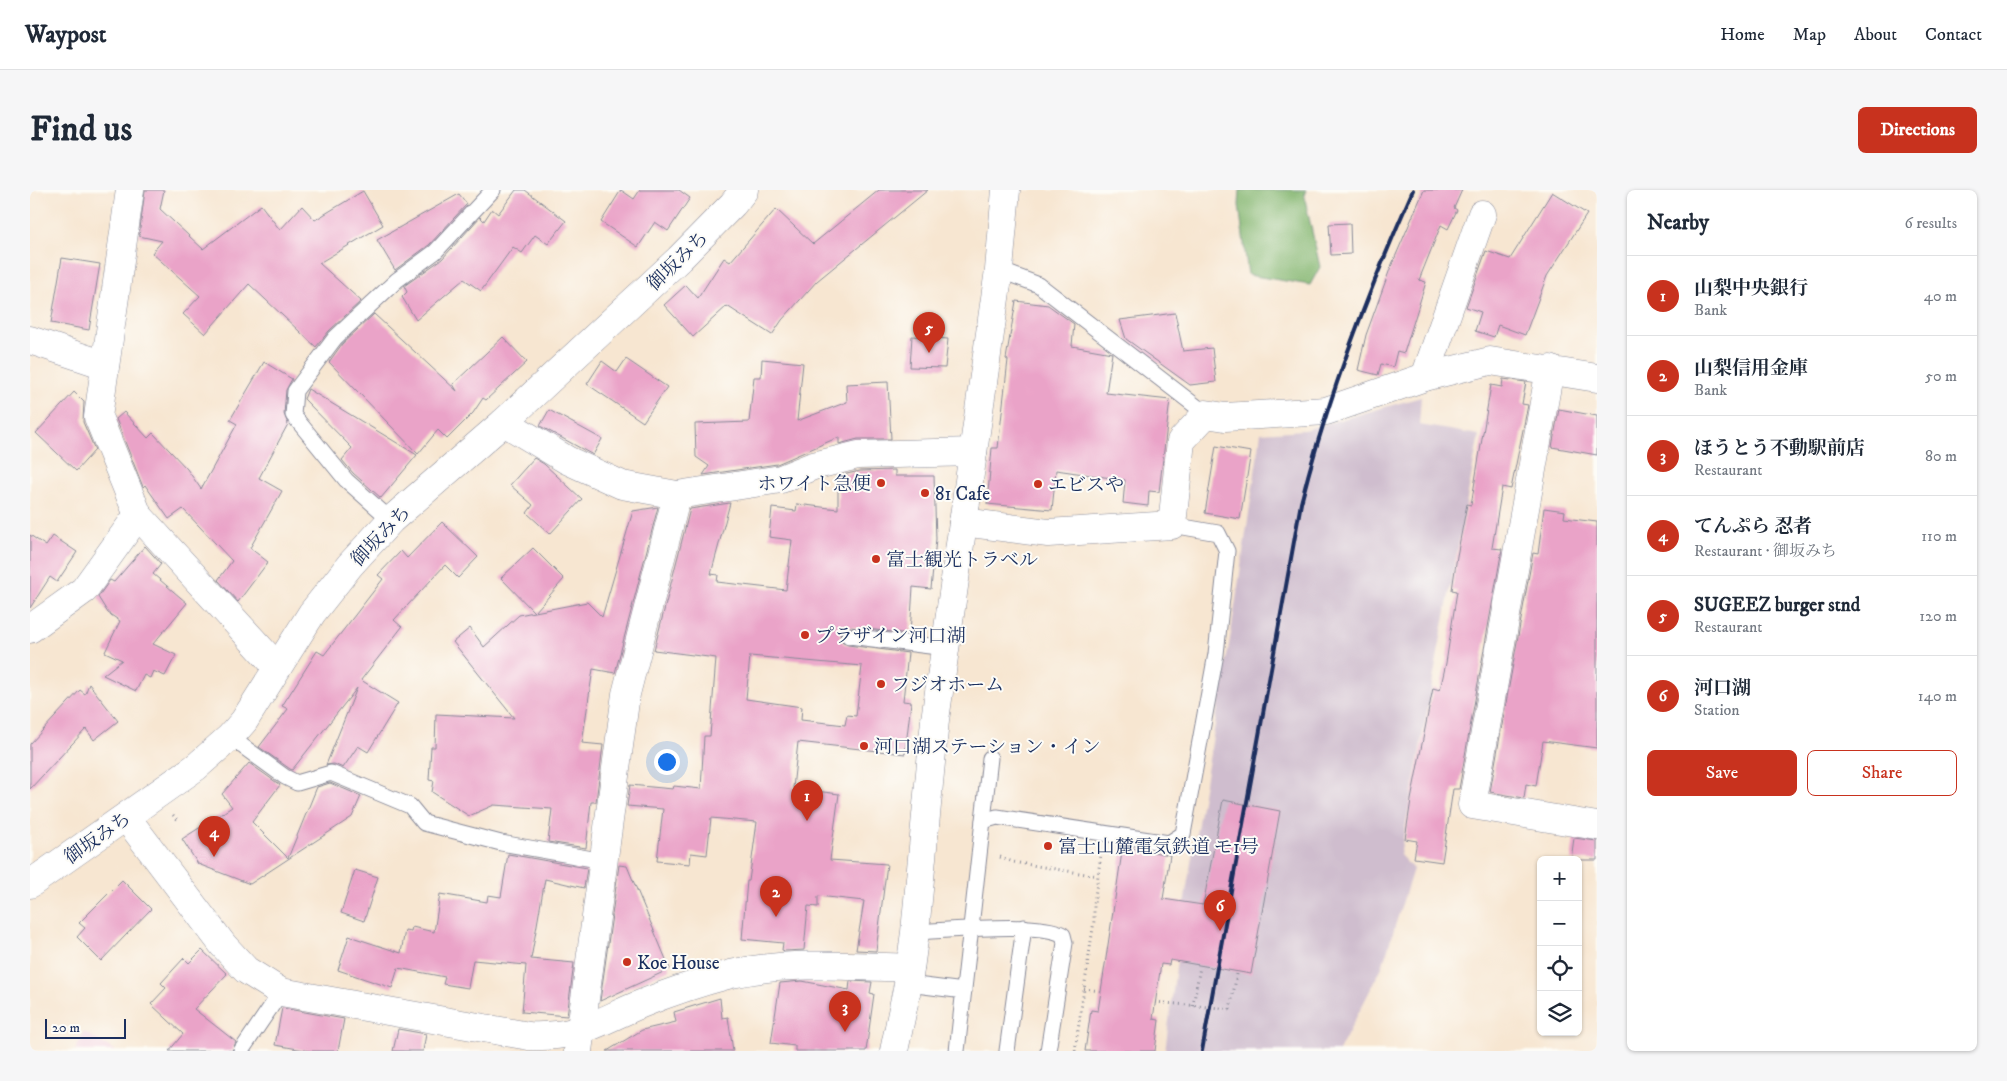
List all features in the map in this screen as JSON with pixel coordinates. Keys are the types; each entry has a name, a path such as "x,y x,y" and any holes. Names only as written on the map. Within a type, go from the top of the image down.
{"main road":[{"path":"130,190 98,417 138,516 277,667"},
{"name":"御坂みち","path":"30,884 196,768 230,737 244,721 312,613 350,565 390,520 504,422 679,260 744,190"},
{"path":"894,1051 909,976 915,932 935,720 999,270 1006,190"},
{"path":"1425,377 1482,214"},
{"path":"30,340 105,365"},
{"path":"963,522 1048,533 1172,525 1181,441 1206,414 1225,417 1326,412 1425,377 1490,361 1550,369 1597,378"},
{"path":"1550,369 1472,805 1597,826"},
{"path":"504,422 567,460 622,485 676,495 780,479 814,466 858,455 973,452"},
{"path":"580,1041 626,694 676,495"},
{"path":"30,630 84,590 138,516"},
{"path":"126,817 223,945 246,970 281,992 529,1036 555,1037 580,1041 641,1004 733,974 836,965 909,976"}],"lane":[{"path":"390,520 346,480 293,415 295,392 335,338 397,280 435,252 494,190"},
{"path":"999,270 1039,285 1206,414"},
{"path":"983,821 997,818 1169,842 1183,834 1216,654 1227,551 1218,533 1172,525"},
{"path":"850,636 946,648"},
{"path":"230,737 285,778 297,783 331,773 410,806 424,823 501,843 604,862"},
{"path":"957,1051 990,758"},
{"path":"915,932 1024,928 1057,931 1064,935 1065,943 1048,1051"},
{"path":"1007,1051 1024,928"},
{"path":"909,976 964,991"},
{"path":"242,1051 281,992"}],"path":[{"path":"1075,1051 1094,921 1103,833"},
{"path":"979,853 995,854 1013,862 1098,876"},
{"path":"1193,1006 1200,967"},
{"path":"1155,1002 1230,1009 1237,974"},
{"path":"1084,989 1101,992"}],"shaded area":[{"path":"1421,397 1419,425 1479,435 1400,855 1413,869 1382,967 1339,1051 1165,1051 1186,892 1231,633 1261,433 1304,430"},
{"path":"84,1032 116,1051 75,1051"}],"green space":[{"path":"1240,190 1306,190 1304,195 1320,267 1310,285 1248,275 1239,205"}],"building":[{"path":"145,190 164,190 160,209 203,249 261,205 280,230 302,206 315,220 363,191 383,225 319,263 361,301 329,331 316,347 249,284 205,334 183,314 200,296 152,253 162,241 139,236"},
{"path":"516,190 525,190 566,221 548,244 535,235 522,253 513,247 481,291 464,279 416,320 402,297 407,292 404,286 442,259 480,217 484,221 492,209 498,214"},
{"path":"621,190 634,199 640,190 679,190 690,198 668,231 655,222 638,247 601,222"},
{"path":"879,190 928,190 817,281 782,320 772,335 727,306 693,337 664,305 686,285 698,298 724,258 730,262 776,209 813,244"},
{"path":"1424,190 1462,190 1454,208 1457,210 1448,229 1441,225 1419,280 1426,282 1404,353 1397,351 1393,367 1381,364 1378,375 1358,370 1366,335 1390,269"},
{"path":"1552,192 1587,214 1547,276 1525,335 1498,325 1494,337 1475,331 1481,312 1466,307 1486,251 1510,259"},
{"path":"459,194 467,204 429,245 395,270 377,240"},
{"path":"1350,223 1351,254 1331,255 1329,224"},
{"path":"62,258 100,264 89,330 51,323"},
{"path":"1016,301 1048,305 1074,324 1072,346 1112,353 1106,393 1170,400 1159,492 1149,491 1148,506 1123,503 1125,480 1056,470 1052,510 987,504 992,448 998,448 1008,360 1006,359"},
{"path":"1175,313 1183,351 1212,348 1216,382 1190,385 1126,339 1120,320"},
{"path":"374,314 457,391 453,384 503,337 527,362 486,400 483,398 473,413 447,439 438,430 418,454 329,362 342,344"},
{"path":"912,336 948,339 945,368 910,367"},
{"path":"626,359 667,387 643,422 587,384 602,361 617,372"},
{"path":"762,359 803,363 797,421 847,402 846,384 888,382 891,439 858,439 839,444 839,437 777,464 703,475 709,466 696,457 695,424 749,422 754,377 761,377"},
{"path":"264,362 292,379 286,390 284,414 288,424 259,478 282,491 250,548 268,562 238,602 218,580 232,561 183,509 169,519 145,485 143,487 116,419 124,412 148,438 153,433 187,469 201,489 237,424 230,420"},
{"path":"1503,379 1526,382 1522,404 1528,405 1511,489 1502,487 1492,548 1502,549 1459,789 1453,789 1442,862 1414,858 1417,841 1405,839 1411,800 1433,688 1440,690 1446,663 1457,591 1452,590 1457,556 1467,504 1471,505 1491,385 1502,387"},
{"path":"308,389 417,455 381,498 353,473 342,460 352,448 304,399"},
{"path":"74,392 84,402 83,422 95,450 76,471 36,433"},
{"path":"1559,409 1597,416 1597,455 1552,447"},
{"path":"549,410 602,439 593,455 540,426"},
{"path":"1216,446 1251,452 1240,519 1205,513"},
{"path":"534,458 544,464 582,499 550,534 527,513 533,505 510,485"},
{"path":"895,470 895,476 934,476 936,539 931,589 913,587 910,634 850,627 842,630 840,635 843,643 848,645 908,653 903,701 911,702 905,754 798,742 793,788 839,794 830,860 887,864 876,951 856,950 864,901 818,896 818,907 808,906 804,950 785,951 782,950 783,943 742,939 747,881 749,881 757,822 711,818 707,855 691,853 690,864 657,861 663,809 627,806 630,785 673,789 674,786 701,789 704,736 710,736 716,658 654,650 690,509 730,503 711,574 718,575 717,582 786,590 792,540 769,537 772,508 796,511 797,504 838,509 838,476 860,471","holes":["750,656 862,666 856,716 847,715 845,725 801,720 802,707 746,699"]},
{"path":"658,507 615,673 593,669 582,743 603,745 596,802 591,802 586,848 548,842 552,809 494,805 469,816 432,792 434,781 429,780 431,747 435,747 436,714 514,718 453,642 470,628 484,647 519,615 534,612 501,578 533,548 564,579 535,612 587,602 602,617 633,511"},
{"path":"1544,508 1565,511 1564,518 1597,522 1597,748 1543,741 1536,786 1526,784 1524,798 1490,792 1533,553 1538,554"},
{"path":"442,522 478,557 458,578 445,565 394,620 402,627 361,680 398,703 368,752 358,746 343,768 334,764 326,765 357,688 292,770 259,747 288,709 282,706 317,651 324,655 383,579 378,575 401,551 407,558"},
{"path":"30,535 46,546 53,536 77,552 57,582 50,577 30,608"},
{"path":"145,546 161,564 153,574 187,603 153,644 176,655 165,676 153,671 150,678 144,675 136,691 103,675 122,660 105,652 120,621 108,613 98,597 110,580 114,582"},
{"path":"89,684 118,721 94,740 86,729 30,789 30,744 80,690 85,694"},
{"path":"249,763 280,785 252,822 288,858 317,787 330,783 361,796 352,817 250,884 198,864 182,839 232,807 222,794"},
{"path":"1223,800 1280,811 1251,974 1170,960 1169,965 1161,964 1153,1019 1159,1020 1155,1051 1085,1051 1091,1010 1098,1011 1122,852 1124,852 1125,847 1170,855 1163,899 1203,905"},
{"path":"1574,838 1597,841 1597,860 1582,860 1582,856 1572,856"},
{"path":"508,854 587,868 584,888 545,879 531,959 574,963 567,1016 522,1012 526,965 473,960 468,988 443,984 445,977 398,968 392,988 338,970 349,936 401,953 405,930 411,931 412,927 434,932 440,894 487,902 488,895 501,897"},
{"path":"619,865 627,866 670,969 600,1001"},
{"path":"355,870 378,877 364,921 341,913"},
{"path":"122,880 151,909 101,961 77,937 85,928 79,923"},
{"path":"202,950 227,974 194,1009 236,1042 232,1051 169,1051 183,1034 151,1004 166,988 161,983 184,958 189,963"},
{"path":"802,981 849,990 850,981 872,982 870,993 874,994 866,1051 795,1051 795,1046 771,1043 780,983"},
{"path":"720,998 722,1018 728,1017 733,1051 607,1051 642,1030 676,1022 674,1012"},
{"path":"282,1008 344,1019 338,1051 310,1051 275,1045"},
{"path":"398,1029 426,1034 423,1051 393,1051"}],"railway":[{"path":"1202,1051 1301,503 1336,383 1380,267 1413,190"}],"place":[{"name":"SUGEEZ burger stnd","path":"929,353"},
{"name":"ホワイト急便","path":"881,483"},
{"name":"エビスや","path":"1038,484"},
{"name":"81 Cafe","path":"925,493"},
{"name":"富士観光トラベル","path":"876,559"},
{"name":"プラザイン河口湖","path":"805,635"},
{"name":"フジオホーム","path":"881,684"},
{"name":"河口湖ステーション・イン","path":"864,746"},
{"name":"山梨中央銀行","path":"807,821"},
{"name":"富士山麓電気鉄道 モ1号","path":"1048,846"},
{"name":"てんぷら 忍者","path":"214,857"},
{"name":"山梨信用金庫","path":"776,917"},
{"name":"河口湖","path":"1220,931"},
{"name":"Koe House","path":"627,962"},
{"name":"ほうとう不動駅前店","path":"845,1032"}]}
